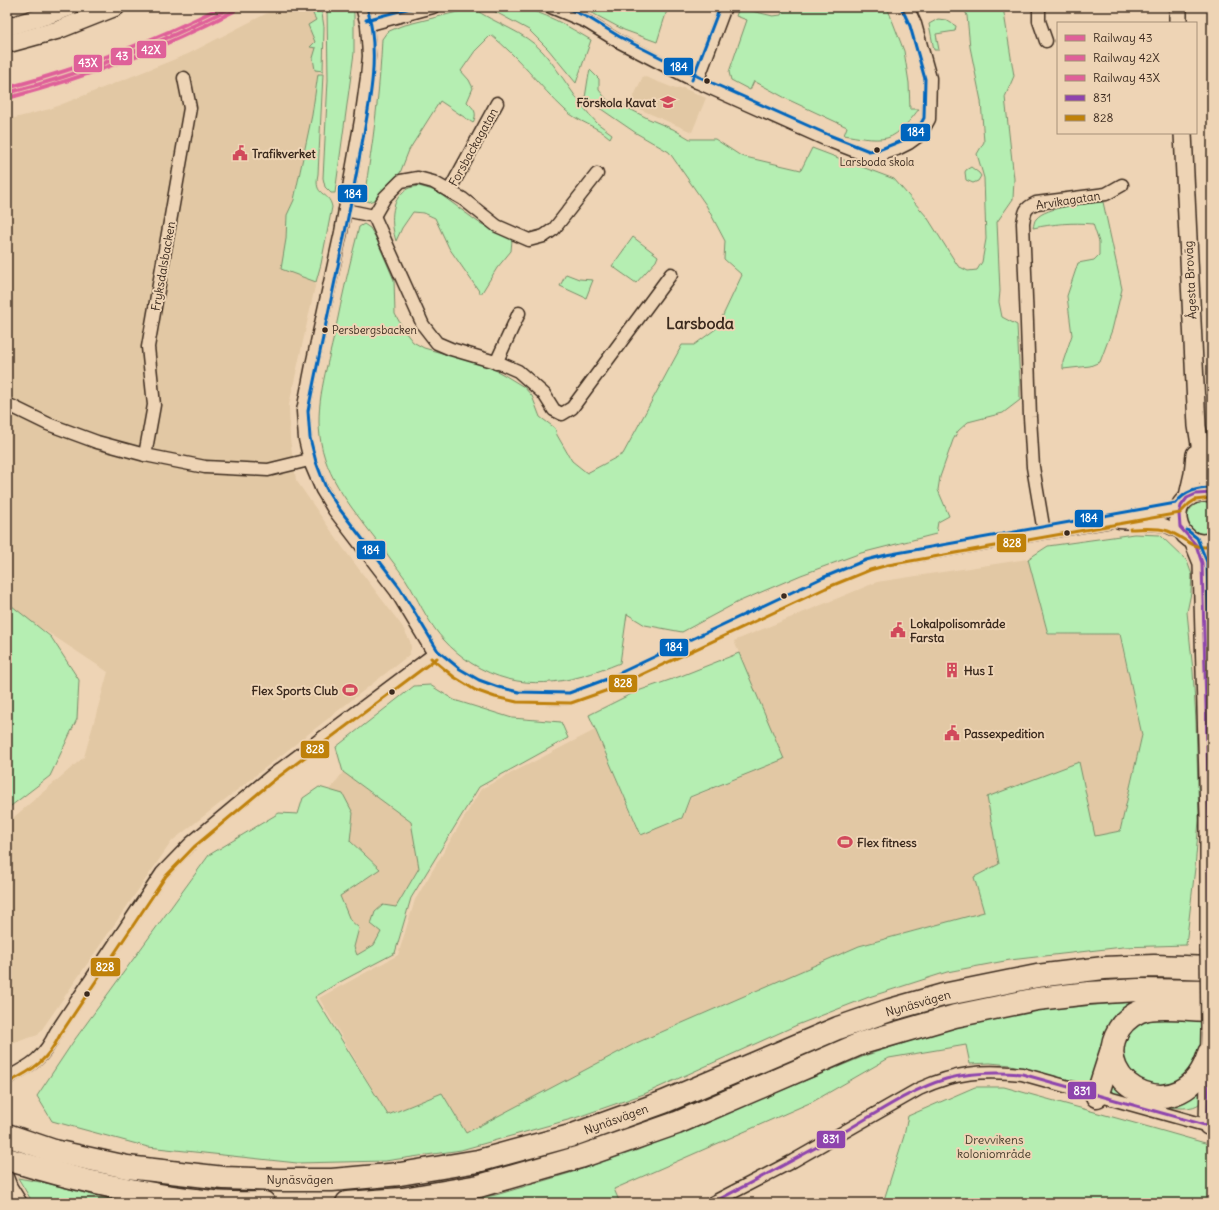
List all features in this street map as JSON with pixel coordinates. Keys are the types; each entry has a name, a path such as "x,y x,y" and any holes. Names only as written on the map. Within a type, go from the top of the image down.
{"highway":[{"name":"Nynäsvägen","path":"7,1135 54,1151 127,1167 224,1178 332,1180 400,1174 478,1161 570,1136 664,1102 838,1028 943,995 1037,976 1104,968 1154,966 1211,959"},
{"name":"Nynäsvägen","path":"347,1203 403,1199 479,1186 580,1157 677,1122 862,1043 955,1016 1037,999 1089,993 1138,990 1212,991"},
{"path":"1097,1096 1114,1038 1121,1026 1131,1017 1149,1009 1169,1008 1211,1021"},
{"path":"1112,1049 1116,1068 1121,1077 1128,1084 1144,1094 1160,1096 1172,1095 1182,1091 1192,1084 1206,1065 1209,1053"},
{"name":"Nynäsvägen","path":"7,1159 47,1172 123,1189 214,1202 264,1203"}],"main road":[{"path":"7,27 70,7"},
{"path":"7,44 58,30 116,7"},
{"path":"1178,7 1178,22"},
{"name":"Ågesta Broväg","path":"1183,134 1197,426 1205,476 1212,492 1204,492 1184,502"},
{"name":"Ågesta Broväg","path":"1197,426 1193,474 1178,517 1179,526 1189,538 1202,563 1211,814 1211,1021 1209,1053 1210,1126"},
{"path":"1189,538 1201,543 1212,541"},
{"path":"1212,562 1212,567"}],"street":[{"path":"362,7 367,26 369,56 367,77 345,210 303,411 305,439 310,460 317,478 334,510 396,591 434,654 457,673 477,685 518,697 570,698 609,684 824,583 868,565 887,560 1044,532 1112,522 1129,516 1184,502"},
{"path":"367,26 433,7"},
{"path":"551,7 587,22 618,41 697,82 827,140 868,156 882,154 898,149 920,135 929,119 930,78 915,24 907,7"},
{"path":"697,82 725,7"},
{"path":"1039,7 1039,20 1046,41"},
{"name":"Fryksdalsbacken","path":"145,455 154,405 148,347 190,108 184,78"},
{"name":"Forsbackagatan","path":"449,191 497,103"},
{"name":"Forsbackagatan","path":"374,216 385,197 401,181 418,178 433,182 463,199 497,226 529,240 544,236 554,229 597,174"},
{"name":"Arvikagatan","path":"1044,532 1033,467 1023,222 1024,212 1029,206 1036,203 1106,194 1122,186"},
{"path":"345,210 374,216 423,325 437,343 451,349 496,362 518,371 544,394 554,410 562,414 572,408 671,274"},
{"path":"496,362 519,314"},
{"path":"7,404 48,424 97,442 145,455 205,467 268,470 310,460"},
{"path":"1112,522 1164,525 1189,538"},
{"path":"7,1078 23,1070 42,1056 50,1046 56,1032 162,873 191,843 270,776 434,654"},
{"path":"7,1069 37,1051 56,1032"},
{"path":"712,1203 794,1161 892,1104 937,1081 977,1072 1022,1074 1097,1096 1210,1126"},
{"path":"8,1185 21,1203"}],"shaded area":[{"path":"279,7 315,7 322,21 318,50 319,68 312,115 294,200 287,215 286,239 281,269 316,282 289,405 290,439 296,480 343,548 402,626 410,641 411,648 409,655 172,841 38,1035 7,1045 7,823 84,757 108,672 52,635 7,608 7,120 50,109 188,54"},
{"name":"Förskola Kavat","path":"643,76 676,89 683,88 706,98 692,132 630,105"},
{"path":"1028,559 1048,635 1119,634 1142,735 1120,831 999,864 974,877 985,912 859,946 634,1044 466,1133 442,1094 388,1115 319,998 398,955 415,900 481,789 595,730 640,835 682,819 691,798 784,759 734,641 877,582"},
{"path":"343,772 411,822 419,868 374,945 357,955 354,947 359,928 350,920 340,896 380,869 350,841 353,813 330,790"}],"green space":[{"path":"314,7 321,7 324,27 323,71 315,70 313,58 316,48 310,47 315,42 308,25 316,20 313,14 316,11"},
{"path":"327,7 353,7 354,13 354,53 335,193 331,193 325,187 323,178 328,80"},
{"path":"491,7 517,7 537,12 556,20 591,40 576,83 548,49 529,30 490,9"},
{"path":"581,7 668,7 657,42 624,30"},
{"path":"785,7 887,7 904,51 909,83 910,109 919,109 905,126 892,136 882,139 844,135 847,127 789,100 754,81 750,90 731,80 729,72 747,20 736,16 739,8 773,16 781,15"},
{"path":"964,7 1003,7 1014,76 1005,97 1014,179 1013,199 997,222 1000,291 999,302 1002,317 1017,325 1020,400 1003,413 968,422 958,431 953,440 940,477 938,490 949,516 938,522 936,534 861,553 801,575 738,602 682,632 645,625 627,614 620,663 582,676 545,682 526,682 508,679 489,673 460,655 434,628 405,578 356,514 338,487 325,458 321,443 319,415 322,387 359,227 364,224 370,228 376,238 394,280 395,314 405,332 413,342 424,348 488,366 524,387 532,396 540,417 555,428 557,435 572,461 587,473 623,454 682,345 694,345 717,328 742,275 724,259 725,241 706,205 669,152 636,133 585,98 590,70 599,79 599,90 607,100 624,106 673,129 690,139 715,139 741,156 801,170 812,148 894,179 927,217 958,266 968,271 977,270 982,262 986,239 984,178 977,154 984,142 981,101 970,47 967,16"},
{"path":"473,8 518,33 543,52 589,115 612,134 610,138 565,110 520,62 491,35 475,51 461,71 469,80 473,88 467,102 475,113 473,123 440,101 409,150 400,173 390,182 375,200 368,202 366,187 377,106 382,39 387,32 401,26"},
{"path":"938,19 946,20 956,26 955,31 936,34 939,50 934,50 929,24"},
{"path":"318,74 323,74 317,182 319,191 328,198 332,207 316,282 281,269 286,239 287,215 294,200 312,115"},
{"path":"971,167 981,176 978,181 973,183 966,180 965,172"},
{"path":"419,186 436,191 478,222 512,240 511,251 497,268 481,294 449,248 435,218 424,213 413,212 402,228 396,241 393,228 394,206 401,194 407,189"},
{"path":"1103,202 1122,289 1112,330 1100,362 1090,366 1063,369 1063,362 1072,335 1067,296 1078,263 1094,260 1099,255 1099,242 1093,224 1078,223 1048,225 1033,228 1034,223 1041,215 1057,208"},
{"path":"633,237 658,256 656,261 636,283 612,266"},
{"path":"566,274 579,279 593,280 586,298 560,286"},
{"path":"1203,502 1212,505 1212,531 1203,533 1196,532 1191,528 1187,517 1190,510 1195,505"},
{"path":"1134,534 1160,535 1187,561 1192,575 1191,593 1187,612 1196,721 1199,820 1186,945 1123,947 1010,960 947,972 869,997 797,1025 644,1094 575,1118 461,1150 385,1161 297,1163 148,1147 52,1121 37,1096 73,1042 209,855 279,813 298,814 303,798 319,787 343,794 353,813 350,841 380,869 340,896 350,920 359,928 354,947 357,955 374,945 381,932 371,924 375,912 383,905 396,907 419,868 411,822 343,772 336,747 414,686 430,685 454,700 512,718 561,722 568,738 479,787 411,898 395,953 336,984 315,997 388,1115 442,1093 466,1133 634,1044 859,946 984,912 974,877 999,864 987,797 1079,762 1095,836 1120,831 1142,735 1120,634 1048,634 1028,559 1048,546"},
{"path":"7,602 51,637 79,680 77,719 50,776 7,809"},
{"path":"739,653 784,759 690,797 682,818 641,835 589,715 635,692"},
{"path":"1141,1001 1091,1082 1085,1084 1011,1065 990,1063 970,1064 966,1045 889,1058 814,1101 614,1189 620,1203 447,1203 496,1195 570,1173 638,1150 867,1055 941,1031 997,1017 1049,1009"},
{"path":"1201,1014 1204,1039 1203,1056 1172,1089 1130,1081 1118,1038 1134,1020"},
{"path":"1110,1068 1127,1092 1206,1080 1202,1099 1200,1103 1193,1107 1183,1108 1158,1105 1113,1093 1107,1088"},
{"name":"Drevvikens koloniområde","path":"975,1087 1004,1087 1212,1145 1212,1203 883,1203 904,1136 908,1116"},
{"path":"18,1178 51,1184 99,1197 135,1203 33,1203"}],"rail line":[{"name":"43X","path":"7,88 62,72 143,43 221,7"},
{"name":"43","path":"7,93 94,67 178,33 232,7"},
{"name":"42X","path":"8,98 67,81 124,61 179,38 234,11"}],"transit line":[{"name":"184","path":"367,7 373,46 372,86 352,196 308,411 310,438 316,462 326,488 338,507 400,588 438,651 460,669 479,680 498,687 519,692 569,693 607,679 822,578 866,560 886,555 1176,503 1187,493 1212,488"},
{"name":"184","path":"366,20 414,7"},
{"name":"184","path":"564,7 589,18 620,37 699,77 829,135 869,151 881,149 906,139 916,132 924,118 925,79 910,26 902,9"},
{"name":"184","path":"692,80 720,7"},
{"name":"831","path":"1208,1126 1210,1031 1209,815 1202,563 1196,545 1180,527 1179,514 1181,506 1187,498 1196,494 1212,493"},
{"name":"828","path":"431,658 454,677 475,690 495,697 517,702 571,703 611,689 826,588 870,570 888,565 1180,513 1195,500 1212,498"},
{"name":"828","path":"1130,529 1154,529 1168,531 1199,547 1212,546"},
{"name":"184","path":"1187,530 1197,538 1207,562 1212,743"},
{"name":"828","path":"9,1082 33,1068 50,1051 166,876 194,847 273,781 437,658"},
{"name":"831","path":"712,1203 815,1148 909,1094 933,1083 965,1075 993,1073 1022,1074 1212,1127"}],"place":[{"name":"Förskola Kavat","path":"668,102"},
{"name":"Larsboda skola","path":"877,150"},
{"name":"Trafikverket","path":"240,153"},
{"name":"Persbergsbacken","path":"325,330"},
{"name":"Lokalpolisområde Farsta","path":"898,630"},
{"name":"Hus I","path":"952,670"},
{"name":"Flex Sports Club","path":"350,690"},
{"name":"Passexpedition","path":"952,733"},
{"name":"Flex fitness","path":"845,842"}],"district":[{"name":"Larsboda","path":"700,323"}]}
